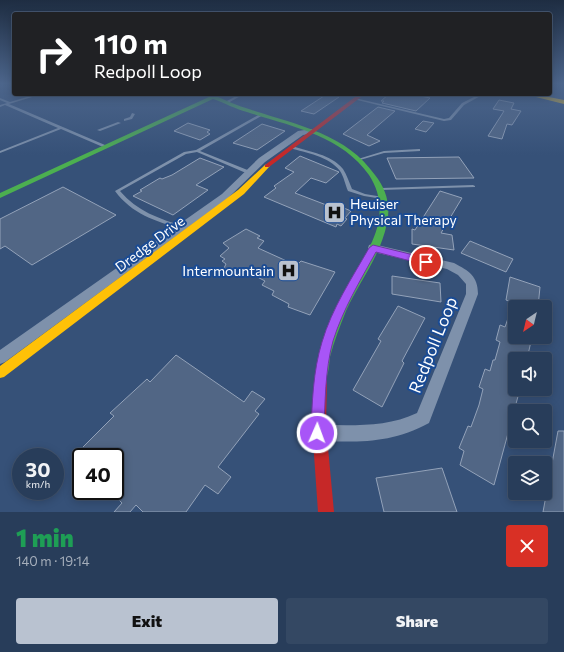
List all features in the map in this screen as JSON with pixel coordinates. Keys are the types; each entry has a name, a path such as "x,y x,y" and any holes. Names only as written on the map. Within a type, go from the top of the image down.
{"street":[{"path":"0,196 184,107"},
{"path":"240,107 310,131 338,143 360,159 376,179 382,194 384,222 373,248 344,301 328,342 319,393 317,433 326,512"},
{"name":"Dredge Drive","path":"0,373 241,192 272,162 310,131 343,107"},
{"name":"Dredge Drive","path":"0,358 226,196 248,172 262,160 301,133 310,131"},
{"name":"Redpoll Loop","path":"317,433 384,433 408,427 423,418 472,294 472,283 462,272 450,266 373,248"}],"lane":[{"path":"12,107 104,146"},
{"path":"397,107 444,120 450,119 460,107"},
{"path":"125,120 131,118 133,114"},
{"path":"182,227 161,222 139,212 125,202 117,191 185,153 197,150 261,115"},
{"path":"99,130 119,123"},
{"path":"0,152 60,128"},
{"path":"291,147 334,161 345,174 350,190 364,195 473,186"},
{"path":"197,150 248,172"},
{"path":"360,159 384,152 419,150"}],"building":[{"path":"307,107 324,107 314,114 301,111"},
{"path":"378,107 395,111 367,135 380,141 369,146 343,134"},
{"path":"399,107 420,107 416,111"},
{"path":"494,107 512,107 511,109 521,111 512,125 507,124 502,139 488,136 504,111 493,109"},
{"path":"423,121 434,123 426,132 415,129"},
{"path":"188,123 210,130 207,132 210,134 200,140 174,131"},
{"path":"262,124 285,131 257,150 233,143"},
{"path":"300,156 339,172 326,183 311,178 295,193 329,206 332,203 351,211 341,226 337,224 336,227 264,197 276,188 274,186 294,172 285,168"},
{"path":"459,157 474,178 396,179 387,158"},
{"path":"200,158 224,167 196,185 208,190 173,215 133,196 160,178 162,179 172,175"},
{"path":"63,187 116,215 32,265 5,246 0,249 0,219"},
{"path":"440,191 462,198 441,233 452,235 454,250 412,244 412,229 415,230"},
{"name":"Intermountain","path":"246,229 260,236 257,238 264,241 258,248 291,263 298,264 301,261 335,272 310,315 288,307 289,304 272,295 274,291 262,285 265,281 242,269 237,274 224,268 226,264 222,261 225,259 220,256 229,248 223,243"},
{"path":"470,241 513,259 506,272 461,253"},
{"path":"392,276 440,283 441,302 392,294"},
{"path":"510,277 540,287 539,300 506,300"},
{"path":"398,306 425,318 402,361 404,363 382,407 353,390 381,341 378,339"},
{"path":"508,318 508,344 530,344 529,352 508,352 508,396 518,396 516,404 508,404 508,433 494,485 460,465 464,451 459,448 468,426 471,427 479,405 483,389 479,387 485,369 490,371 493,360 495,360 500,342 496,340 500,325 505,327"},
{"path":"176,355 244,402 252,391 265,399 255,411 259,414 218,467 231,477 218,494 205,485 186,512 143,512 136,505 130,512 114,512 122,503 119,500 124,500 124,448 82,448 114,416 110,413 147,379 150,382"},
{"path":"558,431 564,431 564,512 543,512 545,500 552,500 552,463"},
{"path":"442,468 457,512 384,512 376,478"}],"traffic: fast":[{"path":"0,196 191,107"},
{"path":"238,107 320,134 337,143 352,153 366,166 381,190 385,206 382,230 342,308 330,340 321,377"}],"traffic: slow":[{"path":"0,373 241,192 267,166"}],"traffic: jam":[{"path":"267,166 345,107"},
{"path":"321,377 319,426 326,512"}],"place":[{"name":"Heuiser Physical Therapy","path":"335,212"},
{"name":"Intermountain","path":"289,271"}],"route":[{"path":"317,433 319,393 324,357 332,327 344,301 373,248 426,262"}]}
